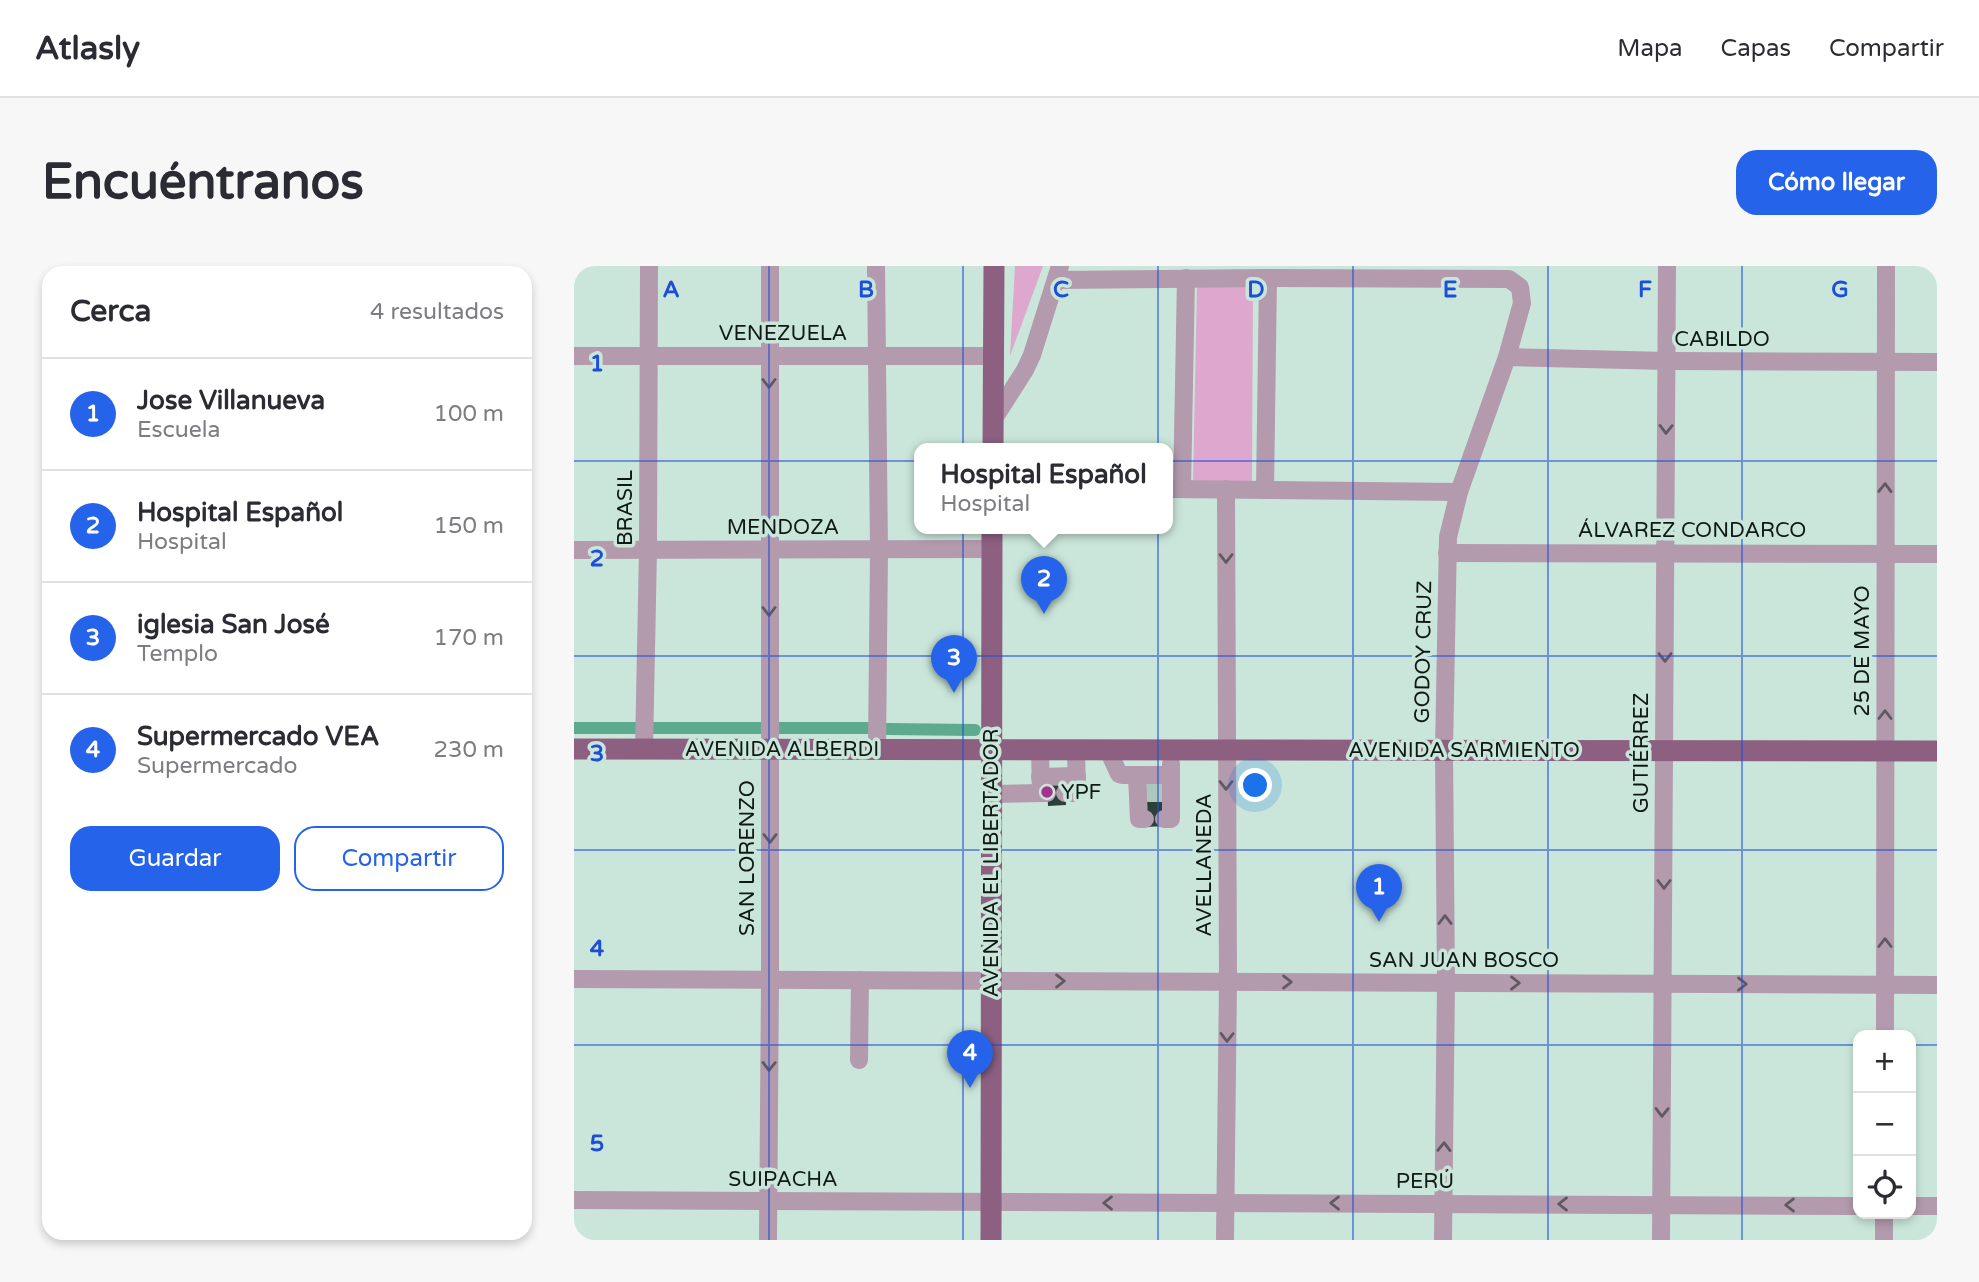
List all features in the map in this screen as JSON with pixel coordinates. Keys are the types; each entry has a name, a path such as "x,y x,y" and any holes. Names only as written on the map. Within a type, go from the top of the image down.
{"main road":[{"path":"993,443 994,266"},
{"name":"AVENIDA EL LIBERTADOR","path":"991,1240 993,539"},
{"name":"AVENIDA ALBERDI","path":"574,749 991,750"},
{"name":"AVENIDA SARMIENTO","path":"991,750 1937,751"}],"street":[{"name":"BRASIL","path":"644,749 649,266"},
{"name":"SAN LORENZO","path":"768,1240 770,266"},
{"path":"876,266 879,551 877,748"},
{"name":"GUTIÉRREZ","path":"1661,1240 1667,266"},
{"name":"25 DE MAYO","path":"1885,1030 1886,266"},
{"path":"993,420 1032,355 1058,273 1268,278 1265,490"},
{"path":"1186,278 1175,489 1459,492"},
{"name":"GODOY CRUZ","path":"1268,278 1509,279 1520,287 1522,303 1507,357 1459,492 1448,537 1444,750 1446,983 1443,1240"},
{"name":"VENEZUELA","path":"574,356 992,356"},
{"name":"CABILDO","path":"1507,357 1667,361 1937,362"},
{"name":"AVELLANEDA","path":"1225,1240 1228,982 1226,489"},
{"name":"MENDOZA","path":"574,550 879,551 993,539"},
{"name":"ÁLVAREZ CONDARCO","path":"1447,553 1937,554"},
{"path":"1040,750 1048,789"},
{"path":"991,794 1048,789 1076,792 1076,750"},
{"path":"1108,750 1119,774 1154,787 1171,819 1139,819 1154,787 1171,750"},
{"path":"1048,789 1077,776"},
{"name":"SAN JUAN BOSCO","path":"574,979 1937,985"},
{"path":"859,1060 860,980"},
{"name":"SUIPACHA","path":"574,1200 991,1203"},
{"name":"PERÚ","path":"991,1203 1853,1206"},
{"path":"1916,1206 1937,1206"},
{"path":"1884,1219 1884,1240"}],"shaded area":[{"path":"1015,266 1043,266 1010,356"},
{"path":"1253,285 1252,482 1193,482 1197,286"}],"building":[{"path":"1065,782 1066,805 1048,806 1047,783"},
{"path":"1162,783 1164,826 1146,827 1144,784"}],"waterway":[{"path":"574,728 637,728"},
{"path":"651,728 763,728"},
{"path":"777,728 867,728"},
{"path":"887,729 975,730"}],"tunnel":[{"path":"1145,793 1163,793"}],"place":[{"name":"Hospital Español","path":"1044,614"},
{"name":"iglesia San José","path":"954,693"},
{"name":"YPF","path":"1047,792"},
{"name":"Jose Villanueva","path":"1379,922"},
{"name":"Supermercado VEA","path":"970,1088"}]}
